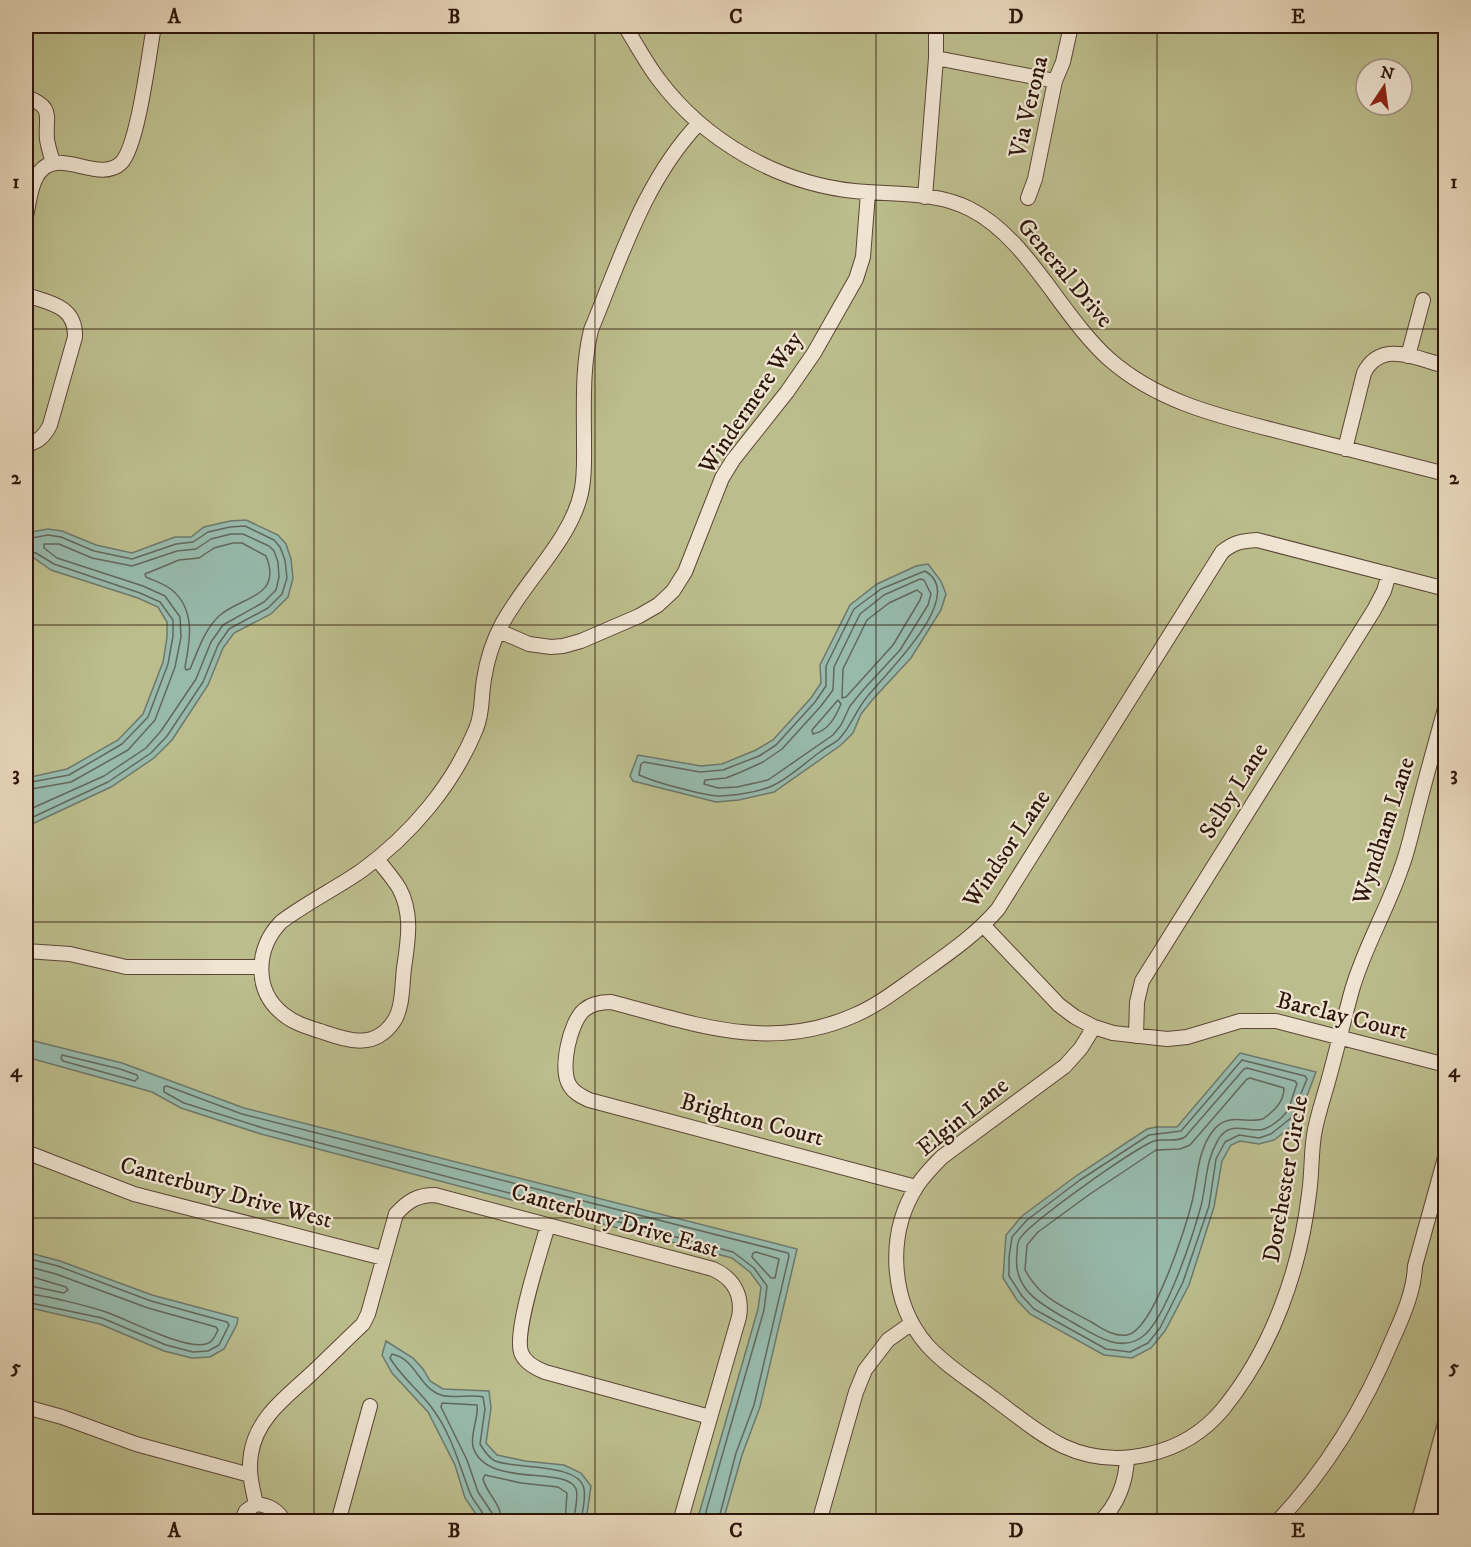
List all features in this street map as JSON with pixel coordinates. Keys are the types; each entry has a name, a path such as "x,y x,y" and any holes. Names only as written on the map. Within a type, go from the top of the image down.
{"street":[{"path":"26,216 36,177 43,168 53,163 67,163 105,171 115,168 123,161 135,128 154,26"},
{"name":"General Drive","path":"625,26 659,80 699,123 727,144 768,167 824,186 868,193 926,196 948,200 986,217 1004,232 1086,335 1110,359 1137,380 1163,395 1205,412 1446,474"},
{"path":"926,196 936,58 936,26"},
{"name":"Via Verona","path":"1028,198 1035,179 1055,81 1064,62 1071,26"},
{"path":"936,58 1055,81"},
{"path":"26,97 43,106 48,116 47,138 53,163"},
{"path":"377,859 399,887 406,904 409,922 400,1005 392,1023 378,1036 358,1042 301,1024 283,1014 269,998 261,978 263,949 267,939 280,922 377,859 400,839 426,811 462,758 480,718 489,654 498,631 508,612 569,524 579,502 584,479 584,372 591,330 652,185 670,156 699,123"},
{"name":"Windermere Way","path":"498,631 529,644 563,646 581,641 649,611 673,591 685,572 722,478 733,460 787,392 814,353 856,279 863,257 868,193"},
{"path":"26,295 56,305 72,316 75,327 75,337 50,425 45,435 36,442 26,445"},
{"path":"1408,356 1423,300"},
{"path":"1345,448 1364,373 1369,364 1382,354 1393,353 1446,366"},
{"name":"Windsor Lane","path":"576,1094 569,1086 564,1065 573,1027 585,1009 600,1002 610,1002 711,1028 742,1033 769,1035 799,1032 839,1022 884,999 964,943 984,926 998,909 1222,552 1230,545 1240,541 1257,540 1389,574"},
{"path":"1389,574 1446,589"},
{"name":"Selby Lane","path":"1136,1036 1137,1002 1142,981 1374,610 1384,591 1389,574"},
{"name":"Wyndham Lane","path":"1340,1037 1357,974 1402,868 1446,705"},
{"name":"Barclay Court","path":"984,926 1059,1005 1094,1027 1113,1033 1167,1039 1187,1037 1240,1021 1264,1019 1446,1065"},
{"path":"26,951 70,954 126,967 260,967"},
{"name":"Elgin Lane","path":"912,1323 900,1291 896,1269 896,1248 906,1206 916,1187 942,1157 1065,1066 1081,1048 1094,1027"},
{"name":"Dorchester Circle","path":"912,1323 927,1345 942,1360 1044,1435 1063,1446 1104,1457 1127,1458 1168,1449 1188,1439 1221,1412 1234,1395 1264,1345 1288,1287 1303,1235 1310,1192 1313,1138 1340,1037"},
{"name":"Brighton Court","path":"576,1094 589,1100 916,1187"},
{"name":"Canterbury Drive West","path":"26,1152 134,1194 383,1258"},
{"path":"1277,1521 1309,1485 1336,1448 1383,1364 1415,1279 1415,1266 1446,1154"},
{"name":"Canterbury Drive East","path":"256,1504 250,1463 254,1442 269,1414 363,1324 368,1314 396,1214 407,1202 425,1195 435,1195 712,1269 730,1280 739,1297 741,1307 680,1521"},
{"path":"548,1225 519,1331 521,1351 526,1361 545,1372 710,1417"},
{"path":"819,1521 856,1392 865,1370 888,1340 912,1323"},
{"path":"338,1521 370,1406"},
{"path":"26,1407 62,1417 136,1444 250,1475"},
{"path":"1100,1521 1112,1508 1122,1490 1127,1458"},
{"path":"241,1521 246,1511 256,1504 266,1504 282,1516 284,1521"}],"green space":[{"path":"26,26 1445,26 1446,1391 1411,1521 26,1521"}],"water":[{"path":"246,520 278,535 286,544 291,559 293,578 288,597 271,614 234,633 223,648 208,685 172,740 154,758 111,787 26,825 26,778 67,769 118,740 143,714 163,662 167,622 158,607 138,598 51,570 34,558 26,556 26,533 48,529 62,531 96,545 132,553 175,537 191,537 204,527"},
{"path":"928,564 941,581 946,594 941,610 911,658 873,699 861,714 853,733 841,745 774,792 739,800 716,802 633,781 630,776 638,755 701,766 722,764 756,750 773,740 811,698 821,683 820,665 850,605 877,584 916,566"},
{"path":"26,1039 122,1063 244,1108 797,1249 760,1407 742,1455 723,1521 697,1521 758,1309 761,1287 750,1272 732,1258 261,1134 181,1108 152,1092 26,1057"},
{"path":"1240,1053 1316,1072 1297,1122 1274,1140 1259,1144 1240,1141 1231,1145 1222,1161 1214,1207 1189,1285 1165,1331 1151,1348 1132,1358 1104,1355 1030,1314 1017,1300 1003,1278 1006,1235 1022,1216 1076,1176 1147,1129 1177,1127"},
{"path":"26,1252 60,1261 152,1295 238,1318 237,1324 224,1349 210,1357 192,1358 164,1351 100,1324 26,1307"},
{"path":"386,1341 413,1358 430,1381 443,1389 489,1391 491,1408 486,1443 497,1455 525,1461 564,1465 581,1473 591,1486 586,1521 480,1520 465,1498 455,1465 428,1412 392,1373 382,1355"}]}
